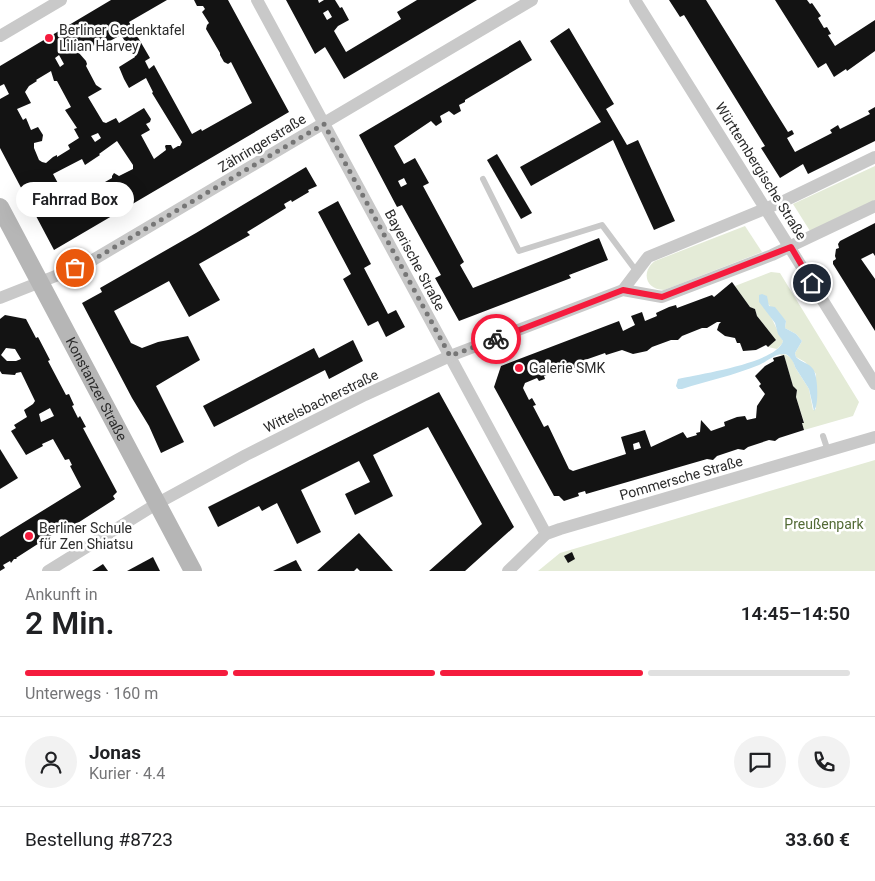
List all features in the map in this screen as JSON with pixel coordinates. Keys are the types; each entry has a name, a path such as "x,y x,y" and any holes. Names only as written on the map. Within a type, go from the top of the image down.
{"main road":[{"name":"Konstanzer Straße","path":"0,207 193,571"}],"street":[{"path":"0,36 61,0"},
{"name":"Bayerische Straße","path":"257,0 546,534"},
{"name":"Zähringerstraße","path":"0,298 86,264 532,0"},
{"name":"Württembergische Straße","path":"635,0 875,384"},
{"path":"875,158 767,209 648,258 623,290 662,297 791,247 875,206"},
{"name":"Wittelsbacherstraße","path":"48,571 158,503 365,394 450,356 623,290"},
{"name":"Pommersche Straße","path":"508,571 546,534 875,437"}],"lane":[{"path":"483,179 519,251 602,225 637,272"},
{"path":"823,436 828,451"}],"green space":[{"path":"875,166 875,200 810,231 793,204"},
{"path":"745,226 762,252 664,290 653,287 649,283 647,279 648,270 655,261"},
{"path":"771,272 780,273 859,402 853,416 804,430 802,423 804,422 796,397 797,390 793,386 784,356 779,354 785,354 792,359 809,389 813,410 816,409 816,374 805,362 796,357 795,353 802,341 796,334 785,328 786,321 767,302 762,305 783,341 777,349 768,347 776,340 757,316 755,309 750,307 735,286"},
{"name":"Preußenpark","path":"875,460 875,571 538,571 560,553"}],"water":[{"path":"759,295 767,296 769,306 775,307 786,321 785,328 796,334 802,341 795,353 796,357 809,365 815,372 817,397 814,411 809,389 794,363 788,355 784,354 731,375 682,389 678,389 676,386 678,379 719,371 753,361 767,356 778,349 783,341 778,334 775,323 759,302"}],"building":[{"path":"111,0 167,0 129,22 150,58 145,61 149,69 154,65 192,134 201,129 202,131 252,103 231,62 228,64 224,62 206,29 209,23 202,12 205,9 203,6 197,6 194,0 228,0 289,112 54,250 0,148 0,99 9,94 4,84 0,86 0,66","holes":["121,35 135,57 119,67 124,79 129,88 146,78 152,93 182,142 180,146 173,149 171,145 166,145 166,150 154,159 141,135 150,130 146,124 151,119 144,108 119,123 116,118 106,123 103,122 88,97 102,89 96,85 86,66 86,61 79,53 106,39 108,42","59,55 64,64 60,67 55,58","51,71 54,81 57,81 71,107 65,110 77,128 74,129 79,138 68,145 70,149 57,157 57,155 53,157 46,163 39,160 34,148 34,143 42,141 43,135 38,127 31,130 26,118 23,120 17,109 31,103 25,92 29,86","98,133 101,138 95,142 91,136","117,141 133,165 133,169 119,176 114,173 112,178 98,186 99,188 80,199 73,185 71,186 69,182 60,187 53,174 82,159 85,165","63,195 68,202 56,209 52,202"]},
{"path":"286,0 318,0 319,3 324,0 335,0 340,8 342,7 349,20 338,26 334,31 346,52 401,19 397,12 417,0 477,0 344,79 325,47 315,54","holes":["328,10 332,17 327,20 323,13"]},
{"path":"669,0 706,0 788,132 792,130 794,134 787,138 795,152 832,133 830,130 838,125 840,129 870,114 868,111 875,107 875,141 808,174 803,164 780,178 761,148 765,146 684,15 680,17"},
{"path":"775,0 807,0 810,4 812,3 821,16 818,18 824,28 827,27 831,34 828,35 835,46 875,20 875,51 847,71 846,69 834,77 826,63 818,68"},
{"path":"569,28 614,104 606,109 627,145 638,140 675,221 654,230 613,140 531,186 520,167 601,122 550,41"},
{"path":"520,40 532,60 465,100 465,102 459,105 461,111 454,115 449,111 440,116 442,122 436,126 431,121 394,146 404,164 415,158 429,183 423,186 464,262 460,265 473,288 599,238 608,260 569,275 571,278 459,321 435,278 441,275 402,205 397,207 359,135","holes":["404,178 407,184 401,187 398,181"]},
{"path":"497,154 532,213 521,219 487,160"},
{"path":"306,167 317,186 292,202 291,200 284,204 286,208 247,232 250,235 199,264 220,300 189,317 169,281 114,311 131,343 142,348 158,342 188,336 200,360 156,386 184,442 161,453 149,426 132,398 82,303 102,292 100,288"},
{"path":"338,201 371,264 364,268 388,314 396,310 405,327 386,337 378,321 368,326 343,279 351,274 318,212"},
{"path":"875,223 875,256 873,253 861,259 875,279 875,331 833,264 833,261 836,259 836,249 839,248 838,244 840,241"},
{"path":"732,282 750,307 755,309 757,316 776,340 768,347 766,345 756,350 743,351 740,343 737,343 735,338 725,336 717,330 721,322 717,322 707,328 702,328 682,336 678,340 671,340 652,347 647,351 633,354 622,350 606,355 605,353 585,360 586,364 571,369 570,366 544,376 545,379 539,381 537,378 525,383 523,388 529,400 532,398 536,405 533,406 544,427 548,425 569,469 573,471 626,454 621,437 645,430 651,447 683,432 687,438 697,435 696,433 700,432 701,420 711,431 725,426 724,422 737,417 745,416 747,420 756,418 757,406 765,394 755,376 765,366 774,361 773,358 784,355 793,386 797,390 796,397 804,423 802,423 804,430 775,441 769,440 748,447 744,450 738,449 717,456 713,460 707,459 586,494 585,491 578,493 579,496 564,501 559,496 554,496 494,387 501,366 619,321 623,331 635,325 631,316 642,312 645,321 657,316 656,313 669,307 676,305 677,308 712,295 714,297","holes":["639,442 641,448 634,450 633,444"]},
{"path":"5,315 26,319 36,338 38,337 66,395 69,394 74,405 72,406 78,418 80,416 86,427 83,428 117,492 113,496 115,499 59,535 57,532 50,536 51,538 48,537 46,541 44,540 17,559 14,559 11,563 10,561 3,565 5,568 0,571 0,537 81,487 70,466 72,465 69,459 65,460 53,439 26,455 11,431 16,428 14,425 27,417 24,410 35,401 21,372 15,375 2,374 0,371 0,319","holes":["6,348 15,349 21,359 7,361 1,355","50,408 54,416 41,422 39,414"]},
{"path":"353,340 363,361 329,379 325,370 214,427 203,406 314,348 319,358"},
{"path":"439,392 514,527 465,571 429,571 482,524 428,427 373,455 393,496 355,515 345,494 370,482 359,461 301,490 321,532 297,544 277,503 262,511 259,506 218,527 208,507"},
{"path":"0,449 18,478 0,489"},
{"path":"359,533 393,571 360,571 357,568 354,571 317,571"},
{"path":"572,552 575,559 568,563 564,556"},
{"path":"153,557 160,571 127,571"},
{"path":"296,560 302,571 273,571"},
{"path":"103,564 108,571 92,571"}],"way so far":[{"path":"75,268 86,264 324,124 450,356 496,339"}],"place":[{"name":"Berliner Gedenktafel Lilian Harvey","path":"49,38"},
{"name":"Fahrrad Box","path":"75,268"},
{"name":"Galerie SMK","path":"519,368"},
{"name":"Berliner Schule für Zen Shiatsu","path":"29,536"}],"route":[{"path":"496,339 623,290 662,297 791,247 812,283"}]}
